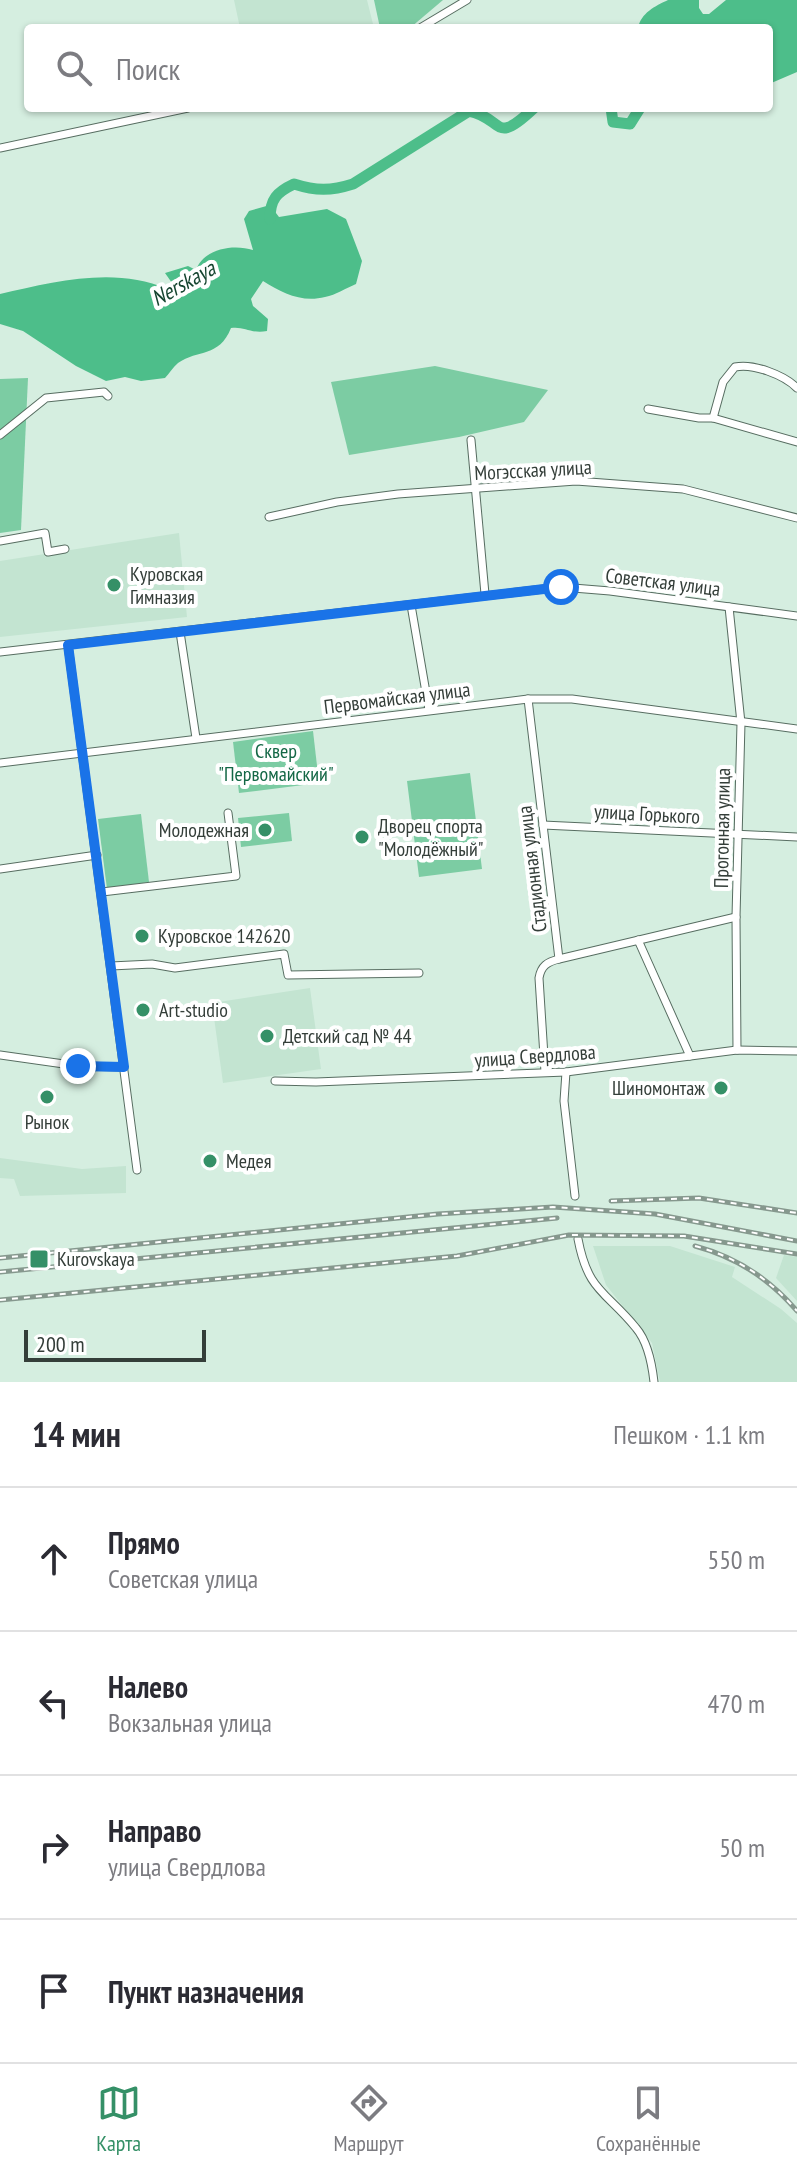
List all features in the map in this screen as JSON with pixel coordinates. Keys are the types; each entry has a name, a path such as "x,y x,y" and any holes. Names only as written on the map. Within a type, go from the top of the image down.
{"street":[{"path":"427,24 467,0"},
{"path":"0,148 169,112"},
{"path":"713,418 723,382 735,367 744,365 758,369 787,380 797,388"},
{"path":"0,435 46,398 104,392 108,396"},
{"path":"648,409 713,418 797,442"},
{"path":"471,440 485,594"},
{"name":"Могэсская улица","path":"269,517 337,502 576,481 683,489 797,518"},
{"path":"0,541 45,533 48,552 65,549"},
{"name":"Советская улица","path":"0,652 561,587 797,616"},
{"path":"411,605 429,710"},
{"name":"Прогонная улица","path":"729,607 741,723 736,917 737,1050"},
{"path":"180,632 196,738"},
{"path":"68,645 137,1170"},
{"name":"Первомайская улица","path":"0,763 528,699 572,699 797,729"},
{"name":"Стадионная улица","path":"528,699 559,959 548,962 539,978 545,1072"},
{"path":"102,892 236,876 228,813"},
{"name":"улица Горького","path":"543,825 797,837"},
{"path":"0,869 97,855"},
{"path":"559,959 736,917"},
{"path":"638,940 690,1056"},
{"path":"111,966 152,964 175,968 284,954 288,975 419,973"},
{"name":"улица Свердлова","path":"275,1081 566,1072 737,1050 797,1051"},
{"path":"0,1055 78,1066 124,1067"},
{"path":"566,1072 564,1101 575,1196"},
{"path":"578,1239 581,1256 594,1286 638,1329 648,1350 654,1382"}],"shaded area":[{"path":"234,0 367,0 373,24 239,24"},
{"path":"179,533 187,617 0,637 0,561"},
{"name":"Детский сад № 44","path":"310,988 321,1069 223,1083 212,1003"},
{"path":"0,1158 82,1169 126,1166 126,1193 20,1196 14,1179 0,1178"},
{"path":"593,1246 670,1246 735,1267 732,1277 797,1323 797,1382 660,1382 652,1343 606,1285"},
{"path":"784,1255 797,1257 797,1301 776,1278"}],"green space":[{"path":"374,0 443,0 415,24 379,24"},
{"path":"435,366 548,390 524,422 459,437 349,455 331,382"},
{"path":"28,378 21,530 0,533 0,379"},
{"name":"Сквер \"Первомайский\"","path":"313,731 319,783 239,793 233,742"},
{"path":"470,773 482,869 419,877 407,781"},
{"name":"Молодежная","path":"289,813 292,841 241,847 238,818"},
{"path":"141,814 149,882 107,889 98,819"}],"water":[{"path":"668,0 699,0 703,14 709,14 726,0 797,0 797,72 773,82 773,24 640,24 645,14"},
{"path":"270,205 279,217 327,209 346,219 362,261 356,284 329,296 308,299 285,293 263,281 251,299 253,306 268,319 267,331 231,328 226,338 214,349 178,363 165,378 141,381 125,377 106,381 76,366 23,331 0,324 0,294 41,285 105,277 147,282 167,289 172,283 165,273 188,266 196,270 206,257 220,250 253,250 244,219 249,211"}],"waterway":[{"name":"Nerskaya","path":"270,219 271,206 276,197 294,184 324,189 353,184 467,112"},
{"name":"Nerskaya","path":"473,112 505,128 530,112"},
{"name":"Nerskaya","path":"612,112 613,122 630,124 638,112"}],"railway":[{"path":"611,1201 699,1198 797,1213"},
{"path":"0,1258 438,1214 553,1207 655,1214 797,1241"},
{"path":"0,1272 557,1218"},
{"path":"0,1300 457,1256 569,1235 684,1236 797,1254"},
{"path":"695,1246 751,1270 775,1288 797,1311"}],"place":[{"name":"Куровская Гимназия","path":"114,585"},
{"name":"Молодежная","path":"265,830"},
{"name":"Дворец спорта \"Молодёжный\"","path":"362,837"},
{"name":"Куровское 142620","path":"142,936"},
{"name":"Art-studio","path":"143,1010"},
{"name":"Детский сад № 44","path":"267,1036"},
{"name":"Шиномонтаж","path":"721,1088"},
{"name":"Рынок","path":"47,1097"},
{"name":"Медея","path":"210,1161"},
{"name":"Kurovskaya","path":"39,1259"}],"route":[{"path":"78,1066 124,1067 68,645 561,587"}]}
